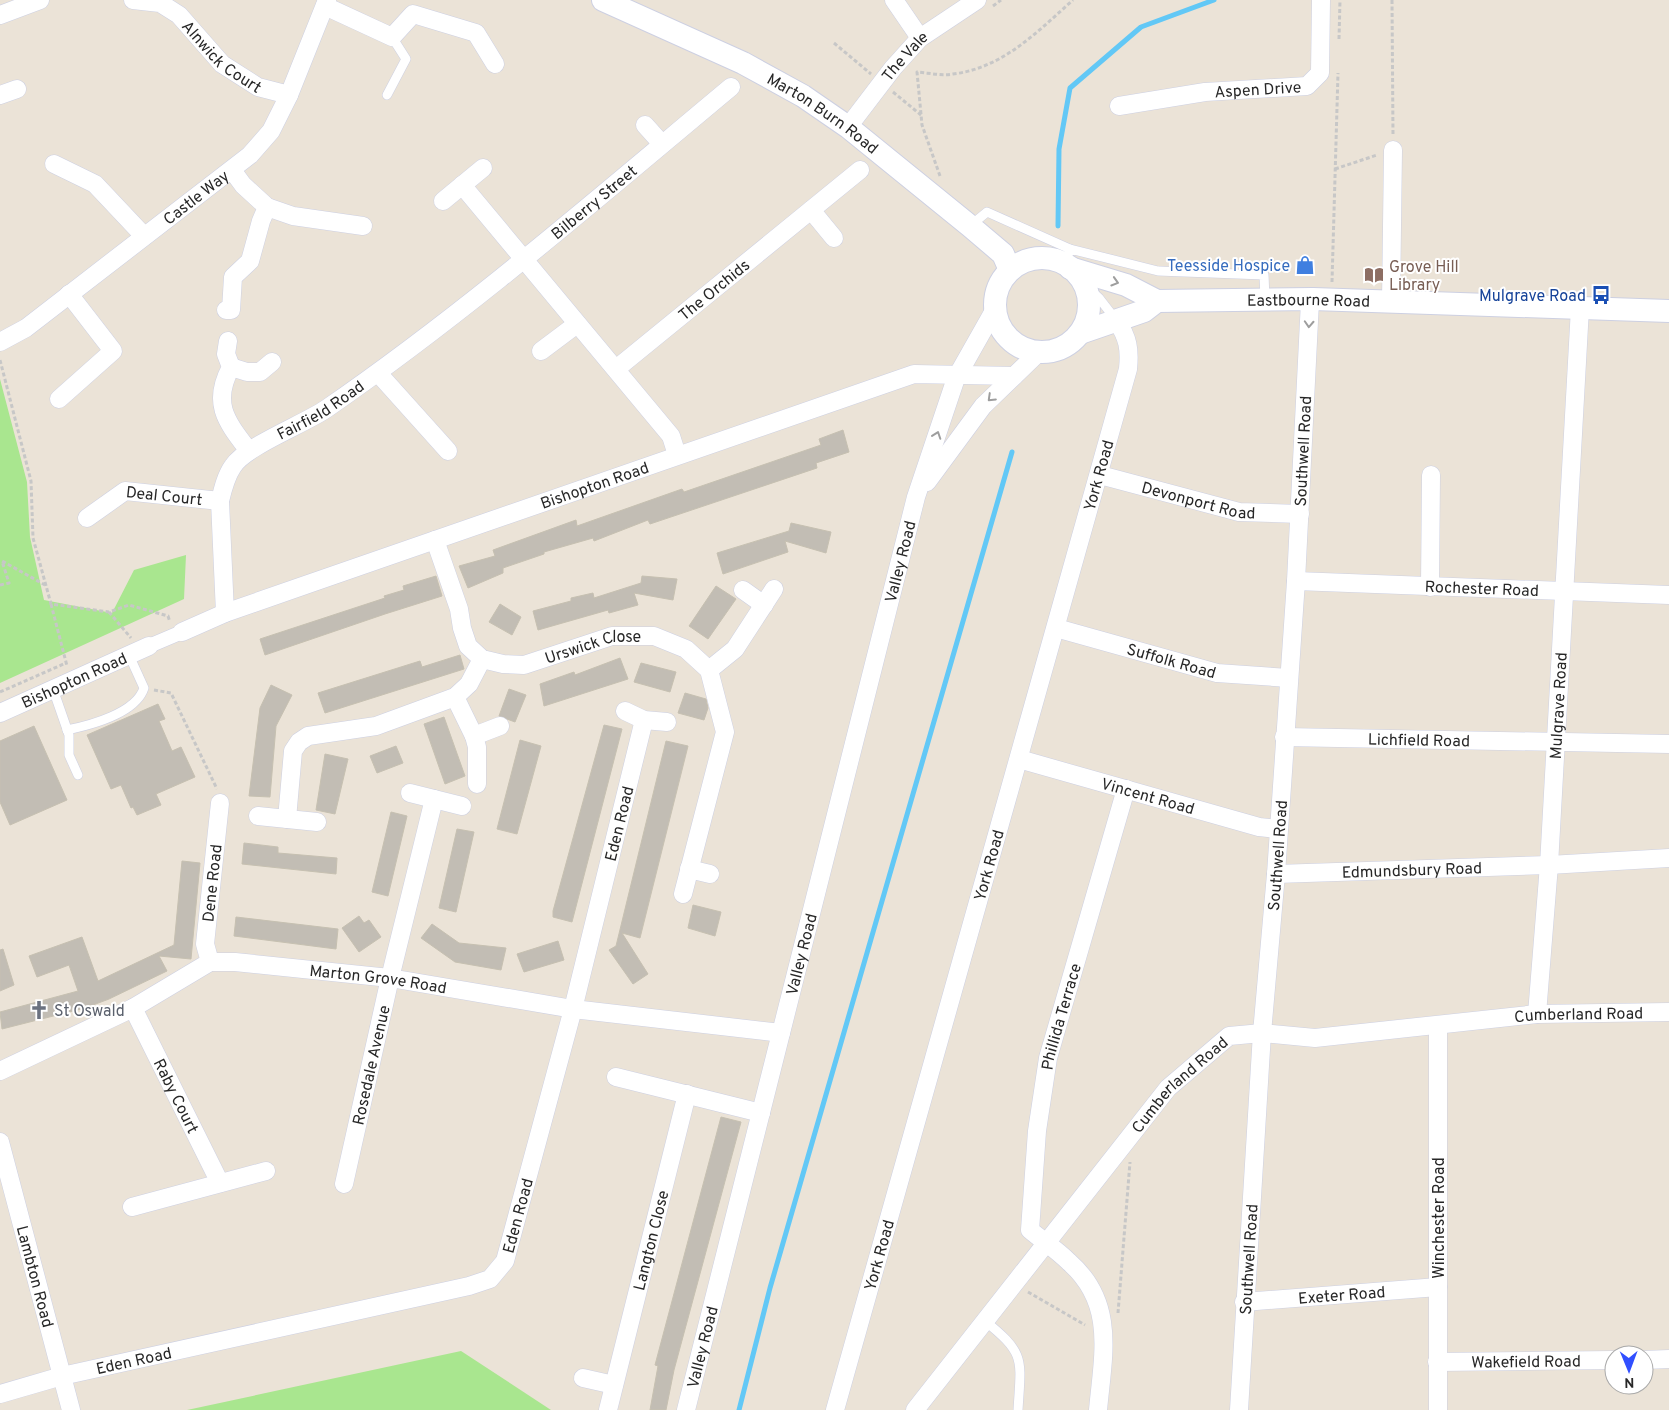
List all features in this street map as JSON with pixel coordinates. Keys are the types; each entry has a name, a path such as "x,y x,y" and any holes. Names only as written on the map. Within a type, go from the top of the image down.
{"street":[{"path":"0,15 40,0"},
{"name":"Alnwick Court","path":"133,0 160,3 179,16 222,64 258,87 289,96"},
{"name":"Marton Burn Road","path":"603,0 743,63 803,96 848,127 970,226 1003,254 1010,270"},
{"path":"894,0 920,38"},
{"name":"Aspen Drive","path":"1120,106 1205,92 1307,86 1320,73 1321,0"},
{"path":"326,3 392,37 413,14 476,33 495,64"},
{"name":"Castle Way","path":"0,342 26,328 250,155 271,131 289,96 326,3"},
{"name":"The Vale","path":"848,127 893,68 920,38 981,6"},
{"name":"Bilberry Street","path":"523,259 731,87"},
{"path":"0,95 17,89"},
{"path":"645,125 662,144"},
{"path":"1391,303 1393,150"},
{"path":"54,164 95,184 144,236"},
{"path":"442,201 483,168"},
{"path":"232,170 244,185 267,207 293,216 363,226"},
{"name":"The Orchids","path":"616,369 860,170"},
{"path":"462,185 671,436 677,455"},
{"path":"226,310 231,310 232,276 250,261 261,220 267,207"},
{"path":"811,210 834,238"},
{"name":"Fairfield Road","path":"225,613 220,501 223,486 234,464 249,451 322,411 378,373 523,259"},
{"path":"1036,259 1068,260 1158,301 1144,311 1080,333 1062,348 1039,352 1026,350 1004,334 998,322 995,309 996,295 1001,281 1010,270 1022,262 1036,259"},
{"path":"1068,260 1084,285 1089,310 1080,333"},
{"path":"59,399 113,351 68,294"},
{"name":"Eastbourne Road","path":"1158,301 1203,302 1265,299 1669,311"},
{"name":"Southwell Road","path":"1239,1410 1244,1302 1262,1033 1276,874 1296,581 1311,300"},
{"name":"Mulgrave Road","path":"1537,1014 1549,865 1554,742 1580,308"},
{"name":"Valley Road","path":"686,1410 916,498 958,376 995,309"},
{"name":"York Road","path":"835,1410 1100,475 1128,369 1130,350 1126,334 1117,321"},
{"path":"542,351 576,324"},
{"path":"228,341 226,354 231,367"},
{"name":"Valley Road","path":"916,498 983,406 1039,352"},
{"path":"231,367 247,372 260,372 272,362"},
{"path":"231,367 224,379 222,398 225,418 249,451"},
{"path":"378,373 448,451"},
{"name":"Bishopton Road","path":"182,632 225,613 914,374 1014,376"},
{"name":"Devonport Road","path":"1100,475 1239,512 1300,514"},
{"path":"1430,587 1431,475"},
{"name":"Deal Court","path":"87,518 125,491 220,501"},
{"path":"287,819 293,752 299,742 308,736 376,726 455,697 469,684 482,659 468,646 459,609 435,540"},
{"name":"Rochester Road","path":"1296,581 1669,595"},
{"path":"683,894 725,732 709,670 735,649 774,589"},
{"path":"743,590 764,605"},
{"name":"Suffolk Road","path":"1056,628 1217,673 1289,678"},
{"path":"140,650 182,632"},
{"name":"Urswick Close","path":"482,659 503,664 524,665 612,636 654,636 686,649 709,670"},
{"name":"Bishopton Road","path":"0,713 140,650"},
{"path":"455,697 474,736 477,747 477,784"},
{"path":"625,711 644,720 668,722"},
{"name":"Eden Road","path":"0,1394 62,1376 469,1286 490,1279 505,1261 573,1008 644,720"},
{"path":"474,736 500,726"},
{"name":"Lichfield Road","path":"1284,737 1669,744"},
{"name":"Vincent Road","path":"1019,759 1259,827 1278,829"},
{"name":"Phillida Terrace","path":"1046,1244 1030,1230 1037,1131 1048,1058 1126,789"},
{"path":"410,793 462,806"},
{"name":"Rosedale Avenue","path":"344,1184 390,978 434,799"},
{"name":"Dene Road","path":"210,962 206,944 220,803"},
{"path":"258,816 317,822"},
{"name":"Edmundsbury Road","path":"1276,874 1549,865 1669,858"},
{"path":"689,869 710,874"},
{"path":"0,1071 133,1008 210,962"},
{"name":"Marton Grove Road","path":"210,962 235,962 390,978 573,1008 781,1033"},
{"name":"Raby Court","path":"133,1008 220,1183"},
{"name":"Cumberland Road","path":"915,1410 1168,1088 1229,1036 1262,1033 1315,1038 1537,1014 1669,1012"},
{"name":"Winchester Road","path":"1438,1026 1438,1410"},
{"path":"616,1076 761,1113"},
{"name":"Langton Close","path":"608,1410 688,1094"},
{"name":"Lambton Road","path":"0,1142 71,1410"},
{"path":"132,1207 266,1171"},
{"path":"1046,1244 1070,1262 1092,1287 1102,1314 1104,1339 1098,1410"},
{"name":"Exeter Road","path":"1244,1302 1438,1287"},
{"name":"Wakefield Road","path":"1437,1362 1604,1360"},
{"path":"1654,1360 1669,1360"},
{"path":"583,1378 614,1385"}],"lane":[{"path":"387,95 406,60 392,37"},
{"path":"970,226 987,212 1068,260 1158,271 1264,275 1265,299"},
{"path":"1084,285 1099,298 1117,321"},
{"path":"68,730 86,726 132,706 141,698 144,688 140,650"},
{"path":"53,689 68,730 69,755 78,775"},
{"path":"985,1321 1006,1338 1018,1354 1020,1382 1018,1410"}],"path":[{"path":"981,6 1001,0"},
{"path":"941,179 922,125 917,72 952,74 986,67 1025,43 1073,0"},
{"path":"1339,46 1340,0"},
{"path":"1334,169 1393,150 1392,0"},
{"path":"1311,300 1331,286 1338,64"},
{"path":"0,360 31,480 32,538 71,681"},
{"path":"1,561 45,585"},
{"path":"0,585 9,583 1,561"},
{"path":"50,603 109,612 129,605 168,616"},
{"path":"109,612 140,650"},
{"path":"0,692 66,663"},
{"path":"144,688 171,693 217,788 220,803"},
{"path":"1014,1284 1092,1329 1104,1339 1118,1317 1131,1159"}],"green space":[{"path":"0,379 27,482 30,537 44,600 112,613 134,570 186,555 184,599 0,683"},
{"path":"461,1351 551,1410 187,1410"}],"building":[{"path":"843,430 849,452 816,463 817,468 650,524 648,520 594,541 593,538 544,552 544,554 503,568 503,573 468,588 459,566 495,556 493,550 576,520 577,526 682,489 684,492 821,445 819,439"},
{"path":"791,523 831,532 826,553 785,541 788,552 723,574 717,553 789,531"},
{"path":"436,576 442,596 265,655 260,639 385,598 384,596 404,590 403,586"},
{"path":"642,576 677,579 673,600 634,593 638,605 609,613 608,610 538,630 533,611 571,601 571,598 593,593 594,598 641,583"},
{"path":"716,586 736,599 708,639 689,626"},
{"path":"500,604 521,617 512,635 489,622"},
{"path":"460,655 464,669 325,713 318,693 420,661 422,667"},
{"path":"620,658 628,679 544,706 540,684 574,672 575,675"},
{"path":"641,663 676,672 670,692 634,682"},
{"path":"271,685 292,695 276,726 270,797 249,796 260,708"},
{"path":"509,689 526,695 515,722 499,716"},
{"path":"685,693 706,699 708,708 704,720 678,713"},
{"path":"158,704 165,719 159,721 172,751 181,747 195,777 156,794 161,805 137,815 133,807 131,808 121,785 111,789 87,735"},
{"path":"444,717 465,776 445,784 424,724"},
{"path":"604,725 622,729 572,922 553,917 553,911"},
{"path":"34,726 67,800 10,825 0,802 0,741"},
{"path":"520,740 541,746 517,834 497,829"},
{"path":"666,741 688,746 640,938 622,933 648,974 633,984 609,950 616,946"},
{"path":"396,746 403,763 377,773 370,756"},
{"path":"325,754 348,759 335,814 316,810"},
{"path":"391,812 407,816 388,896 372,892"},
{"path":"457,829 474,832 456,912 439,908"},
{"path":"244,843 278,847 278,853 337,858 336,874 242,864"},
{"path":"182,861 200,863 191,959 159,956 167,971 109,999 85,1008 2,1029 0,1012 78,991 69,965 37,977 29,956 82,937 98,981 174,945"},
{"path":"693,905 721,912 715,936 688,928"},
{"path":"359,916 364,923 369,920 381,937 359,952 342,928"},
{"path":"236,917 338,929 336,949 234,936"},
{"path":"432,924 459,943 506,948 501,970 455,962 421,938"},
{"path":"558,941 564,960 524,972 517,954"},
{"path":"3,949 14,985 0,991 0,950"},
{"path":"721,1117 741,1122 674,1370 666,1410 650,1410 658,1366 655,1365"}],"waterway":[{"path":"1058,226 1059,149 1070,88 1141,27 1214,0"},
{"path":"739,1410 770,1288 1012,452"}],"place":[{"name":"Teesside Hospice","path":"1305,265"},
{"name":"Grove Hill Library","path":"1374,275"},
{"name":"Mulgrave Road","path":"1601,295"},
{"name":"St Oswald","path":"39,1010"}]}
